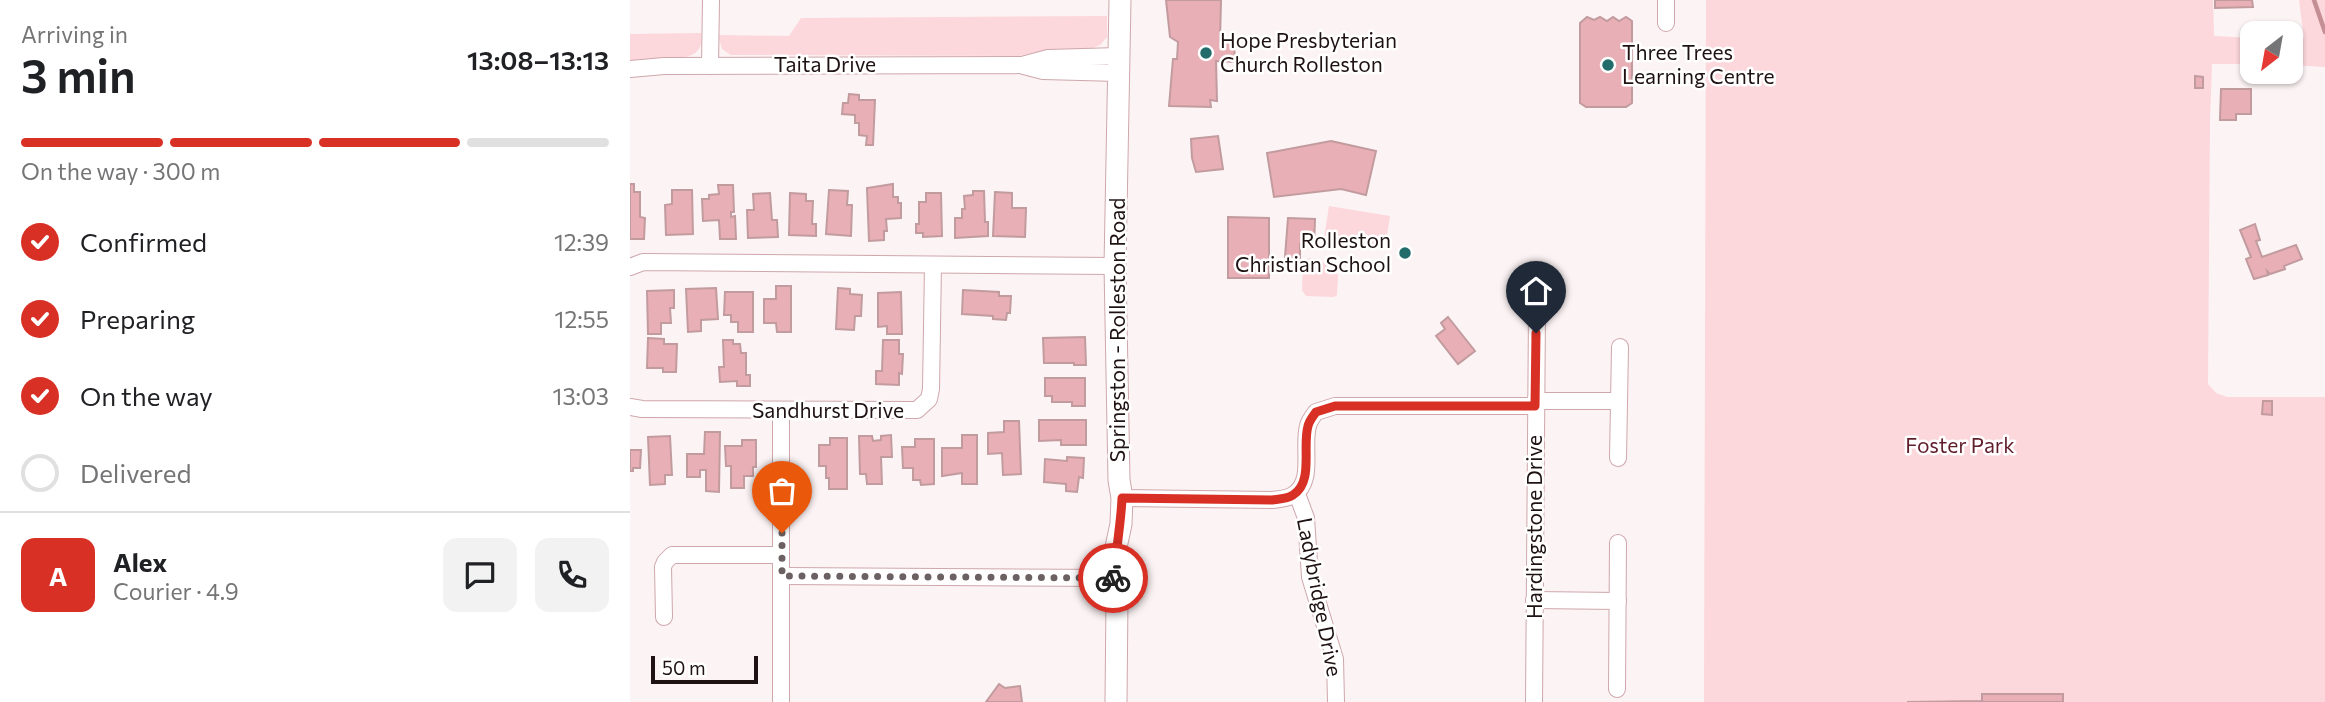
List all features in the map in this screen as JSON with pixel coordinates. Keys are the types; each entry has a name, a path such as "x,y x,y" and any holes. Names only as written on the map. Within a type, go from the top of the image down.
{"main road":[{"name":"Springston - Rolleston Road","path":"1116,702 1115,552 1121,524 1122,498 1119,480 1115,266 1120,0"}],"street":[{"path":"710,66 711,0"},
{"path":"1666,0 1666,23"},
{"name":"Taita Drive","path":"630,69 710,66 1020,65 1043,71 1119,65"},
{"path":"630,267 643,262 1115,266"},
{"name":"Sandhurst Drive","path":"630,407 781,411 917,410 929,399 931,389 933,265"},
{"name":"Hardingstone Drive","path":"1534,702 1537,310"},
{"path":"1618,458 1620,347"},
{"path":"1122,498 1289,498 1297,494 1306,470 1308,425 1316,412 1335,406 1619,401"},
{"path":"781,411 781,702"},
{"name":"Ladybridge Drive","path":"1297,494 1306,518 1310,577 1335,659 1336,702"},
{"path":"1617,689 1618,543"},
{"path":"664,617 663,567 672,555 781,555"},
{"path":"782,576 1115,578"},
{"path":"1534,600 1618,601"}],"green space":[{"name":"Foster Park","path":"1706,0 2213,0 2214,36 2240,37 2240,64 2212,64 2208,384 2216,393 2227,397 2325,397 2325,702 1704,702"},
{"path":"2299,0 2325,0 2325,67 2303,66"},
{"path":"1107,16 1107,37 1100,45 1088,50 1041,51 1019,56 731,55 722,49 718,35 789,36 801,18"},
{"path":"701,33 700,47 693,55 677,59 630,61 630,34"},
{"path":"1329,206 1390,216 1385,248 1324,238"},
{"path":"1309,258 1319,259 1338,275 1337,295 1306,296 1302,290 1303,263"}],"building":[{"name":"Hope Presbyterian Church Rolleston","path":"1166,0 1221,0 1220,41 1234,45 1235,62 1216,61 1217,101 1210,100 1211,107 1169,106 1173,59 1177,59 1178,42 1170,37"},
{"path":"2215,0 2252,0 2253,7 2215,8"},
{"path":"1587,17 1594,20 1600,17 1607,21 1613,17 1619,21 1626,17 1632,21 1632,103 1626,107 1586,107 1580,103 1580,23"},
{"path":"2195,76 2203,77 2203,88 2195,88"},
{"path":"2221,89 2251,89 2251,114 2236,114 2236,120 2220,120"},
{"path":"849,94 859,95 859,100 875,100 873,145 866,145 867,136 859,135 859,123 855,123 855,115 842,114 843,103 848,103"},
{"path":"1218,136 1223,169 1196,172 1191,139"},
{"path":"1331,141 1376,151 1366,195 1341,189 1274,197 1267,153"},
{"path":"630,184 634,184 634,192 640,192 640,217 645,218 644,239 630,239"},
{"path":"893,184 893,197 898,197 898,203 901,203 901,218 886,219 887,231 884,231 884,240 869,241 867,188"},
{"path":"718,185 733,185 734,212 731,212 731,217 735,216 736,239 720,239 719,220 703,221 702,199 719,194"},
{"path":"672,190 692,190 693,234 666,235 665,205 672,204"},
{"path":"829,190 848,191 847,205 852,205 851,236 826,234"},
{"path":"973,191 984,191 988,236 955,238 955,218 962,218 962,209 965,209 964,196 973,195"},
{"path":"995,192 1012,193 1012,208 1026,208 1025,237 993,236"},
{"path":"770,193 772,220 777,220 778,237 748,238 747,210 754,210 753,194"},
{"path":"790,193 806,194 806,201 813,201 812,224 816,224 816,236 789,235"},
{"path":"926,193 941,193 942,236 923,237 923,233 916,233 916,224 919,224 919,202 926,202"},
{"path":"1228,217 1269,218 1269,278 1228,278"},
{"path":"1288,218 1315,219 1314,245 1300,244 1300,258 1285,257"},
{"path":"2255,224 2260,240 2256,241 2262,257 2296,245 2302,259 2284,266 2285,269 2270,274 2267,271 2268,275 2254,279 2246,259 2251,257 2240,230"},
{"path":"776,286 791,286 791,332 777,332 776,323 764,323 764,299 776,299"},
{"path":"716,288 718,319 701,320 701,331 688,332 686,289"},
{"path":"838,288 850,289 850,294 862,295 861,316 855,316 854,330 836,329"},
{"path":"674,290 674,308 670,308 671,323 661,323 661,334 648,334 647,291"},
{"path":"963,290 999,292 999,296 1011,296 1010,313 1007,313 1006,320 993,319 993,316 962,314"},
{"path":"725,292 753,292 753,332 738,332 738,322 731,322 731,315 724,315"},
{"path":"901,292 902,334 887,334 887,326 878,327 878,293"},
{"path":"1448,317 1475,351 1458,364 1436,336 1445,329 1441,323"},
{"path":"1085,337 1086,365 1044,363 1043,338"},
{"path":"648,338 664,339 664,344 677,344 676,372 663,372 663,368 647,368"},
{"path":"723,340 733,340 733,344 740,344 741,353 746,353 746,375 750,375 750,386 737,386 737,381 720,382 719,367 724,367"},
{"path":"883,340 899,340 899,354 903,354 899,385 876,384 876,371 882,371"},
{"path":"1045,378 1085,378 1085,406 1072,406 1072,402 1052,402 1052,396 1045,396"},
{"path":"2263,401 2272,401 2272,415 2262,414"},
{"path":"1039,420 1086,420 1086,445 1061,445 1061,440 1039,441"},
{"path":"1004,421 1019,421 1021,474 1003,475 1002,453 988,454 988,433 1004,432"},
{"path":"705,432 720,432 719,492 706,491 706,470 700,470 700,477 687,477 687,454 704,454"},
{"path":"891,435 892,457 881,457 882,484 867,484 866,474 860,474 859,436 872,436 873,441 881,440 881,436"},
{"path":"962,435 977,435 977,484 962,484 962,473 942,476 942,448 962,448"},
{"path":"670,436 672,475 665,475 665,484 650,485 648,437"},
{"path":"830,438 847,438 847,489 829,489 826,466 819,466 819,445 830,445"},
{"path":"915,439 934,439 934,484 921,485 920,480 913,480 913,468 903,468 902,447 915,447"},
{"path":"742,440 756,440 756,467 753,467 753,476 744,476 744,488 731,488 731,466 726,466 725,446 742,446"},
{"path":"630,450 641,450 640,468 633,468 633,471 630,471"},
{"path":"1067,457 1084,458 1083,478 1079,477 1077,492 1066,491 1066,484 1044,482 1045,459 1067,461"},
{"path":"999,684 1005,688 1020,686 1022,702 986,702"},
{"path":"1982,694 2063,694 2063,702 1907,702 1982,701"}],"waterway":[{"path":"2314,0 2325,32"}],"way so far":[{"path":"782,533 782,576 1113,578"}],"place":[{"name":"Hope Presbyterian Church Rolleston","path":"1206,53"},
{"name":"Three Trees Learning Centre","path":"1608,65"},
{"name":"Rolleston Christian School","path":"1405,253"}],"route":[{"path":"1113,578 1122,498 1289,498 1297,494 1303,483 1308,425 1316,412 1335,406 1535,406 1536,333"}]}
